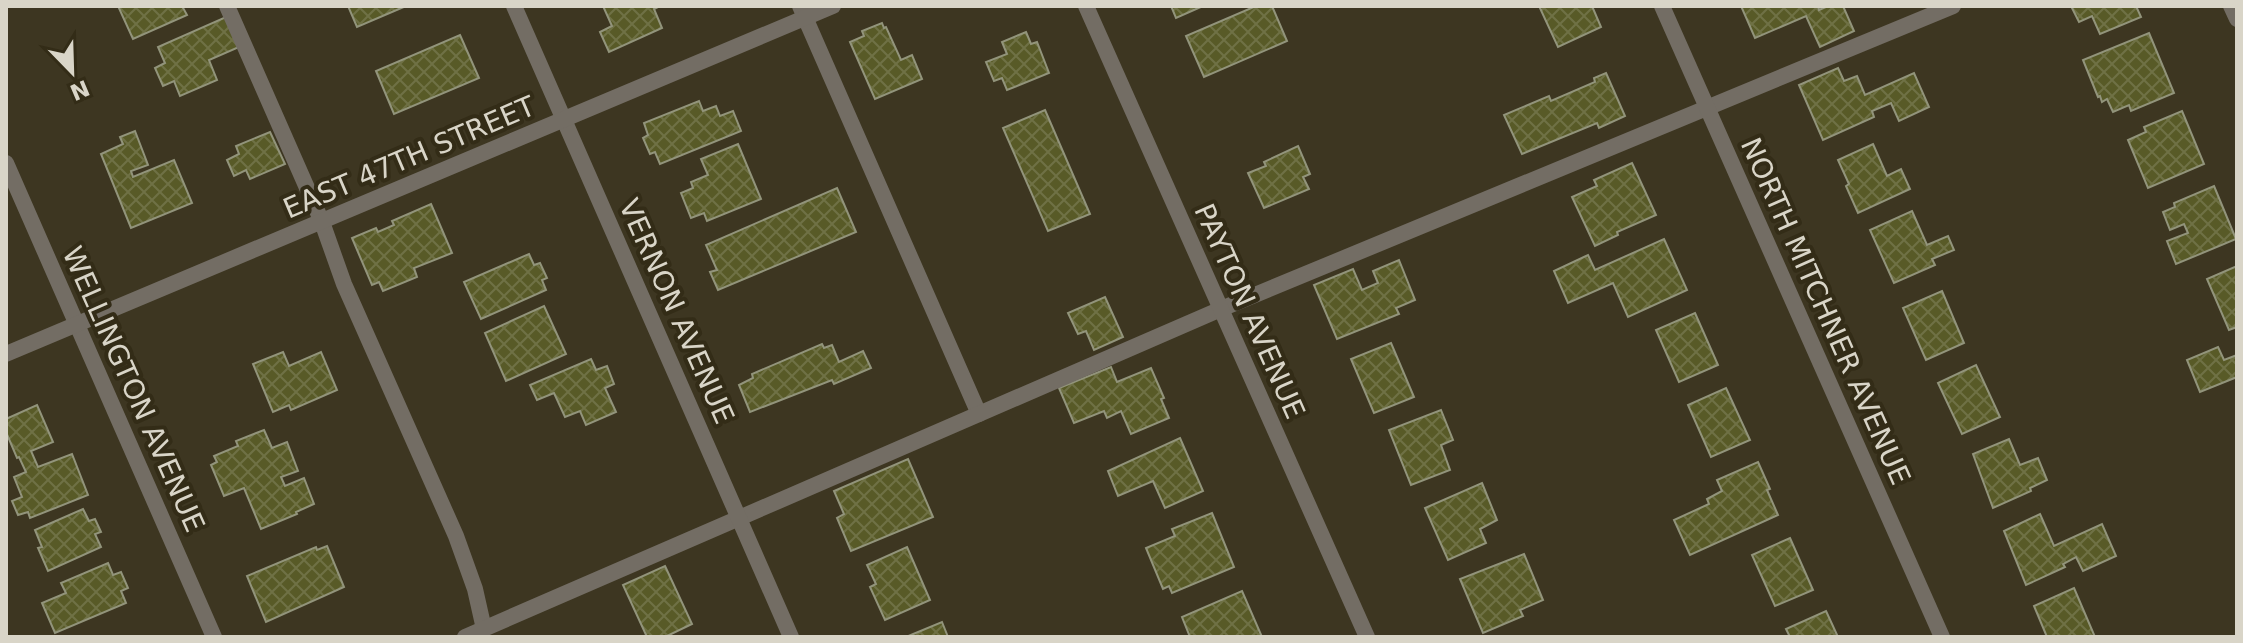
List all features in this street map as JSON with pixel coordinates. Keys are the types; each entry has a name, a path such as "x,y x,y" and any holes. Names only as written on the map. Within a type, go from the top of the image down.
{"street":[{"path":"227,6 322,222 344,284 456,536 475,589 484,629"},
{"name":"VERNON AVENUE","path":"514,6 791,637"},
{"name":"EAST 47TH STREET","path":"6,354 565,120 803,12 833,6"},
{"name":"PAYTON AVENUE","path":"1086,6 1367,637"},
{"name":"NORTH MITCHNER AVENUE","path":"1662,6 1942,637"},
{"path":"465,637 1221,309 1953,6"},
{"path":"2231,6 2237,19"},
{"path":"803,12 979,414"},
{"name":"WELLINGTON AVENUE","path":"6,163 214,637"}],"building":[{"path":"118,6 182,6 187,15 133,39"},
{"path":"348,6 406,6 357,27"},
{"path":"603,6 660,6 654,9 662,28 609,52 600,32 612,26"},
{"path":"1171,6 1203,6 1176,18"},
{"path":"1256,6 1272,6 1287,41 1204,77 1186,36"},
{"path":"1539,6 1592,6 1601,27 1558,47"},
{"path":"1741,6 1818,6 1819,10 1828,6 1843,6 1854,31 1820,47 1806,16 1755,38"},
{"path":"2071,6 2136,6 2141,17 2100,34 2092,16 2079,22"},
{"path":"226,17 239,47 209,60 217,80 180,96 174,81 163,86 155,68 165,63 158,47"},
{"path":"882,23 901,60 912,55 922,79 875,99 850,42 864,36 862,31"},
{"path":"1026,32 1031,44 1037,42 1049,73 1007,90 1002,78 994,81 986,62 1007,54 1002,42"},
{"path":"2149,33 2174,93 2131,111 2129,105 2113,112 2107,99 2102,102 2098,97 2083,60"},
{"path":"460,35 479,78 394,114 376,71"},
{"path":"1838,68 1844,81 1857,76 1865,95 1914,73 1929,107 1899,121 1891,103 1872,111 1874,117 1823,140 1799,85"},
{"path":"1606,73 1625,116 1599,128 1597,123 1522,154 1504,115 1549,96 1551,101 1595,82 1594,78"},
{"path":"699,101 703,111 716,106 720,116 733,111 741,131 660,164 655,152 650,154 643,138 648,135 644,123"},
{"path":"1045,110 1090,214 1048,231 1003,128"},
{"path":"2182,111 2204,164 2148,188 2128,140 2146,132 2144,127"},
{"path":"135,131 148,165 131,171 133,177 174,160 192,203 131,228 101,154 123,144 120,137"},
{"path":"270,132 285,164 250,179 246,170 234,176 227,160 239,154 236,146"},
{"path":"738,144 761,199 707,221 704,213 691,218 681,193 693,188 691,182 708,175 701,159"},
{"path":"1873,144 1887,176 1901,169 1910,189 1858,213 1838,160"},
{"path":"1298,146 1310,174 1303,177 1309,189 1264,208 1248,173"},
{"path":"1632,163 1656,215 1617,232 1618,235 1595,246 1572,197 1597,186 1594,180"},
{"path":"2214,186 2236,239 2176,264 2167,241 2188,233 2184,224 2170,230 2163,212 2175,207 2174,203"},
{"path":"837,188 856,232 718,290 710,272 717,270 706,245"},
{"path":"431,204 452,253 414,268 417,277 383,291 379,282 372,285 352,238 376,228 378,232 394,225 392,221"},
{"path":"1912,211 1927,245 1948,236 1954,250 1932,259 1935,265 1894,283 1870,230"},
{"path":"1664,239 1687,290 1628,317 1613,283 1568,303 1554,271 1588,255 1595,270"},
{"path":"529,254 534,265 540,263 547,278 542,280 546,290 481,319 464,282"},
{"path":"1399,260 1415,300 1396,308 1399,314 1337,339 1314,285 1353,269 1362,290 1378,283 1373,271"},
{"path":"2237,266 2237,327 2229,330 2207,279"},
{"path":"1942,291 1964,343 1926,360 1903,308"},
{"path":"1105,297 1123,337 1094,350 1086,331 1078,334 1068,313"},
{"path":"544,306 566,354 506,381 485,333"},
{"path":"1695,313 1718,365 1679,382 1656,330"},
{"path":"1391,343 1414,397 1374,413 1351,359"},
{"path":"822,344 824,348 832,345 839,362 863,351 871,368 750,412 739,385 753,378 752,374"},
{"path":"2218,347 2224,360 2237,355 2237,377 2200,392 2187,360"},
{"path":"283,352 289,366 321,352 337,390 291,410 289,405 273,412 253,364"},
{"path":"591,359 596,370 607,366 614,384 605,388 616,412 586,425 580,411 565,417 554,393 537,400 530,385"},
{"path":"1976,365 2000,417 1962,434 1938,383"},
{"path":"1111,367 1117,382 1151,368 1169,418 1131,434 1121,411 1107,418 1104,411 1074,423 1059,388"},
{"path":"1726,388 1750,440 1711,457 1688,405"},
{"path":"37,405 53,442 31,451 38,467 72,454 88,495 30,518 28,512 18,515 12,501 22,497 14,477 26,472 6,432 6,419"},
{"path":"1441,410 1453,440 1441,445 1450,470 1411,485 1389,430"},
{"path":"264,430 272,448 287,442 298,471 281,477 285,486 304,478 314,504 261,529 244,488 224,496 211,465 217,462 214,456 238,446 236,441"},
{"path":"1180,438 1203,491 1165,508 1153,481 1118,496 1108,471"},
{"path":"2009,439 2020,465 2038,458 2047,480 2030,488 2031,491 1993,508 1973,454"},
{"path":"908,459 933,517 851,551 837,518 844,514 834,491"},
{"path":"1758,462 1778,515 1690,555 1674,520 1709,504 1707,499 1722,491 1717,480"},
{"path":"1482,483 1497,520 1480,529 1486,543 1448,560 1425,508"},
{"path":"83,509 89,521 95,519 101,532 95,534 101,547 48,571 38,548 42,547 35,530"},
{"path":"1212,513 1234,567 1172,593 1169,586 1163,589 1146,548 1175,536 1172,529"},
{"path":"2040,514 2054,546 2102,524 2116,556 2083,571 2076,557 2063,564 2065,567 2026,585 2004,531"},
{"path":"1790,538 1813,590 1775,606 1752,555"},
{"path":"327,546 344,587 266,622 247,576 316,547 317,550"},
{"path":"907,547 930,600 885,620 870,587 876,584 867,565"},
{"path":"1524,554 1543,600 1520,610 1523,616 1483,633 1460,579"},
{"path":"108,563 113,575 121,572 128,588 121,591 126,603 55,633 42,603 66,593 61,583"},
{"path":"665,566 692,624 665,637 647,637 623,585"},
{"path":"2074,588 2095,637 2047,637 2034,606"},
{"path":"1242,591 1262,637 1190,637 1182,617"},
{"path":"1826,611 1838,637 1790,637 1786,629"},
{"path":"942,622 948,637 906,637"}]}
